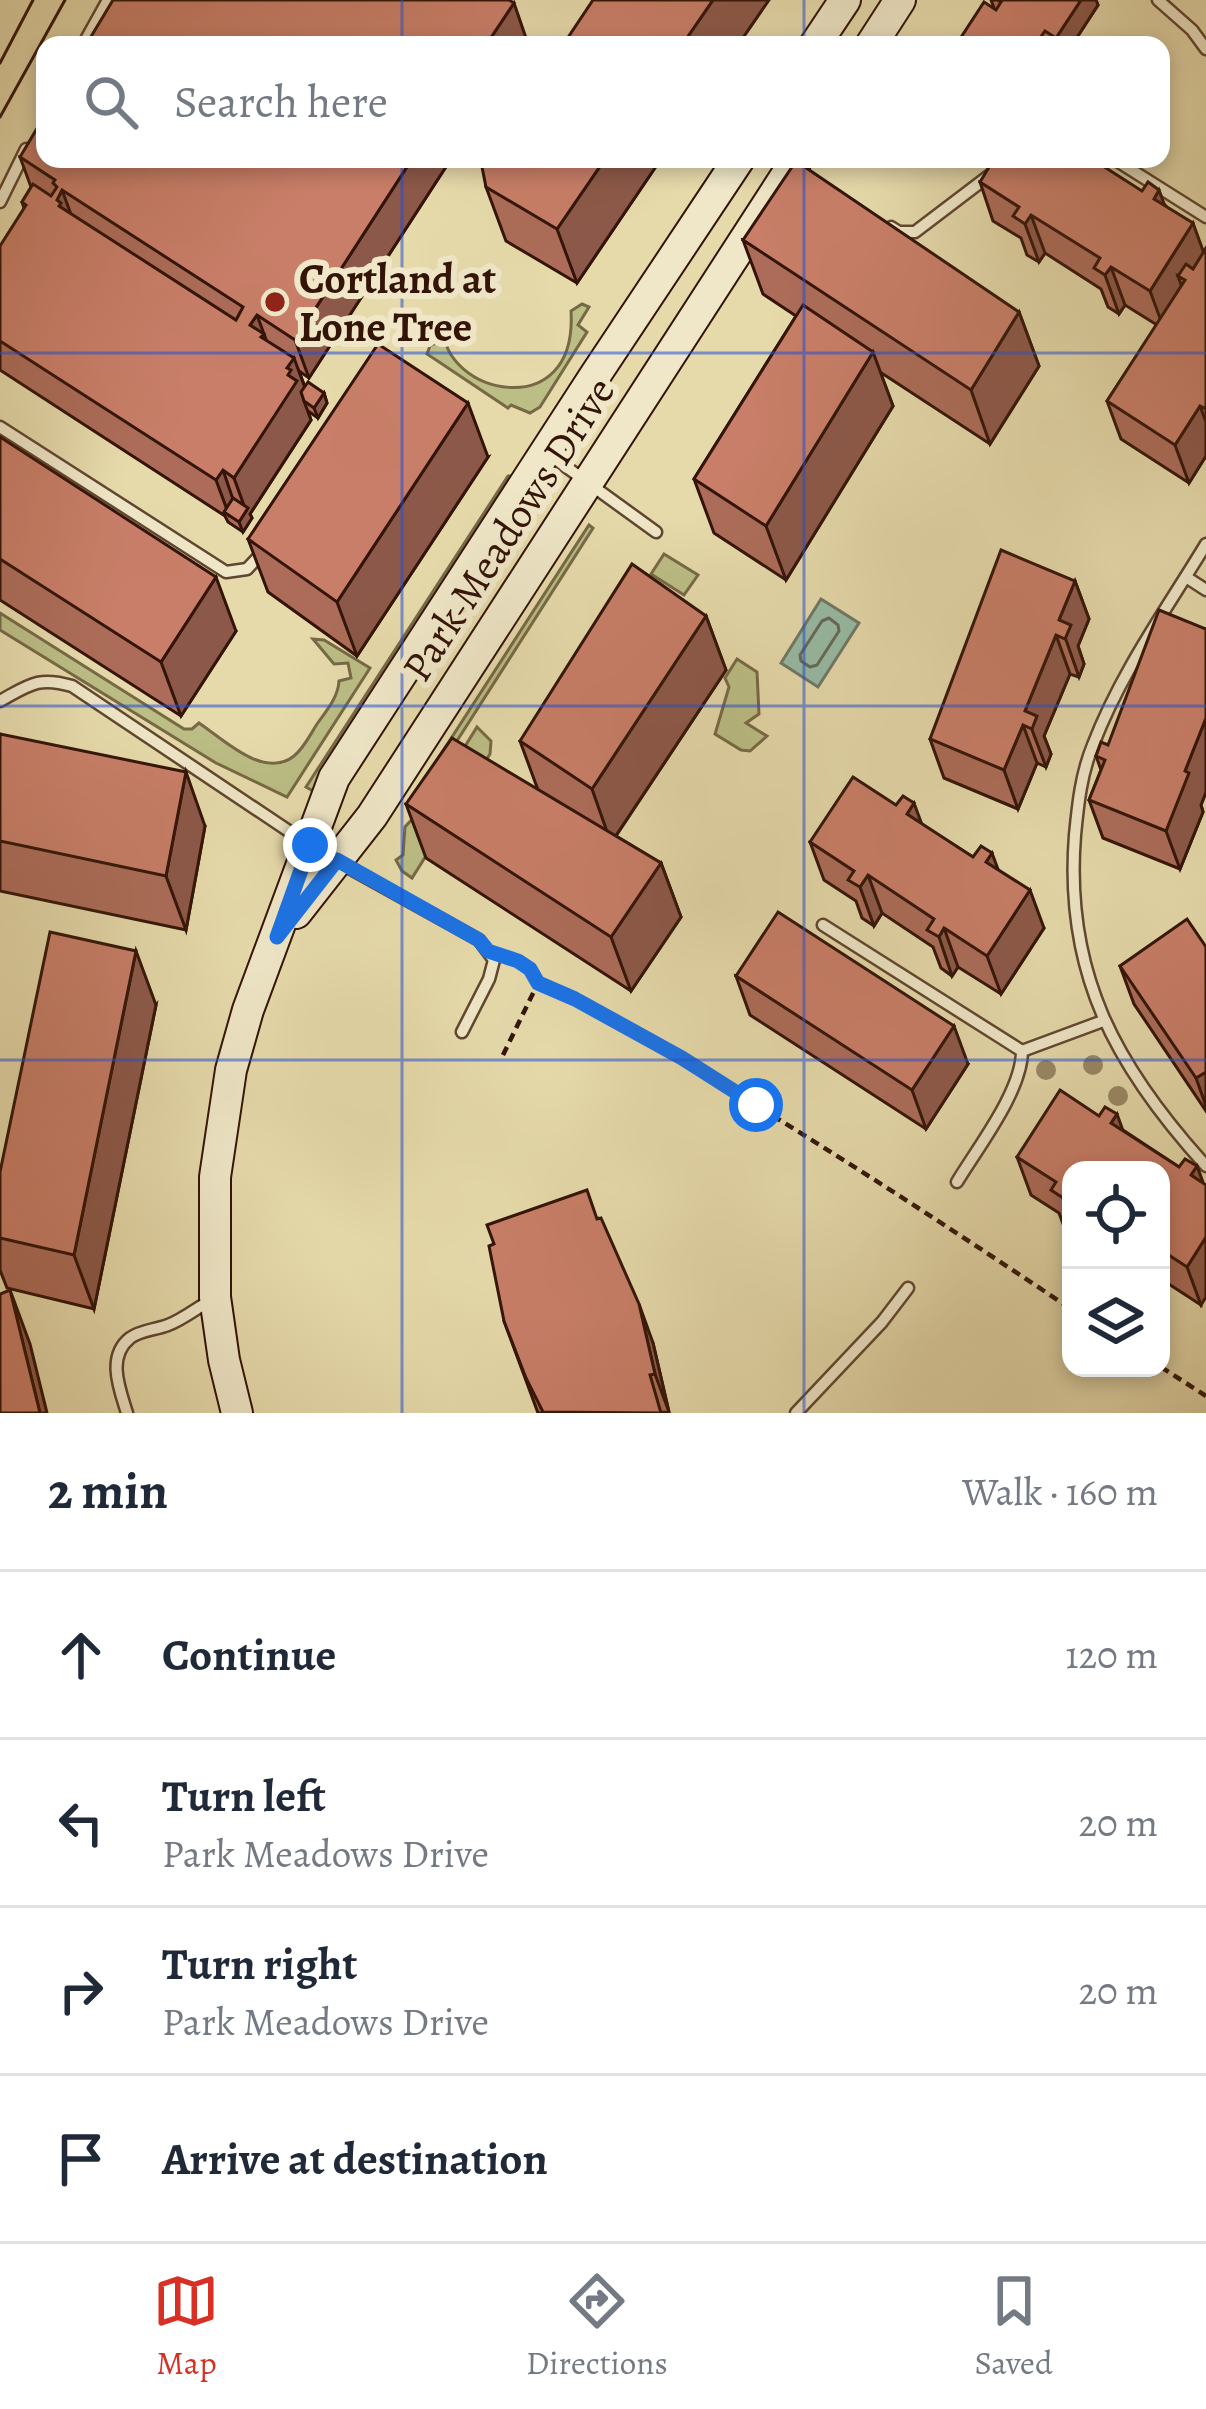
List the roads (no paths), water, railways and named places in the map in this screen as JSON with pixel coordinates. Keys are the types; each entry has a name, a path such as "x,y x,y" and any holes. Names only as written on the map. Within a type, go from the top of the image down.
{"main road":[{"path":"820,36 844,0"},
{"path":"877,36 900,0"},
{"name":"Park Meadows Drive","path":"237,1413 215,1297 214,1177 231,1070 248,1010 277,937 323,853 334,778 733,168"},
{"name":"Park Meadows Drive","path":"323,853 372,816 587,483 799,168"}],"lane":[{"path":"88,36 108,0"},
{"path":"1158,0 1206,49"},
{"path":"0,202 34,135"},
{"path":"880,221 899,232 915,232 999,168"},
{"path":"1133,168 1206,218"},
{"path":"0,427 226,572 247,569 274,536"},
{"path":"545,452 656,532"},
{"path":"1206,544 1127,670 1091,749 1078,792 1073,859 1079,942 1103,1022 1137,1083 1206,1166"},
{"path":"1186,577 1206,590"},
{"path":"0,701 36,681 72,686 323,853 479,940 494,961 462,1032"},
{"path":"823,925 1022,1052"},
{"path":"1022,1052 1103,1022"},
{"path":"957,1182 1015,1086 1022,1052"},
{"path":"796,1413 908,1288"},
{"path":"127,1413 116,1377 124,1344 215,1297"}],"water":[{"path":"821,599 859,623 818,687 781,663"}],"tram line":[{"path":"0,63 33,0"},
{"path":"45,36 65,0"},
{"path":"0,117 36,52"}],"place":[{"name":"Cortland at Lone Tree","path":"275,302"}]}
